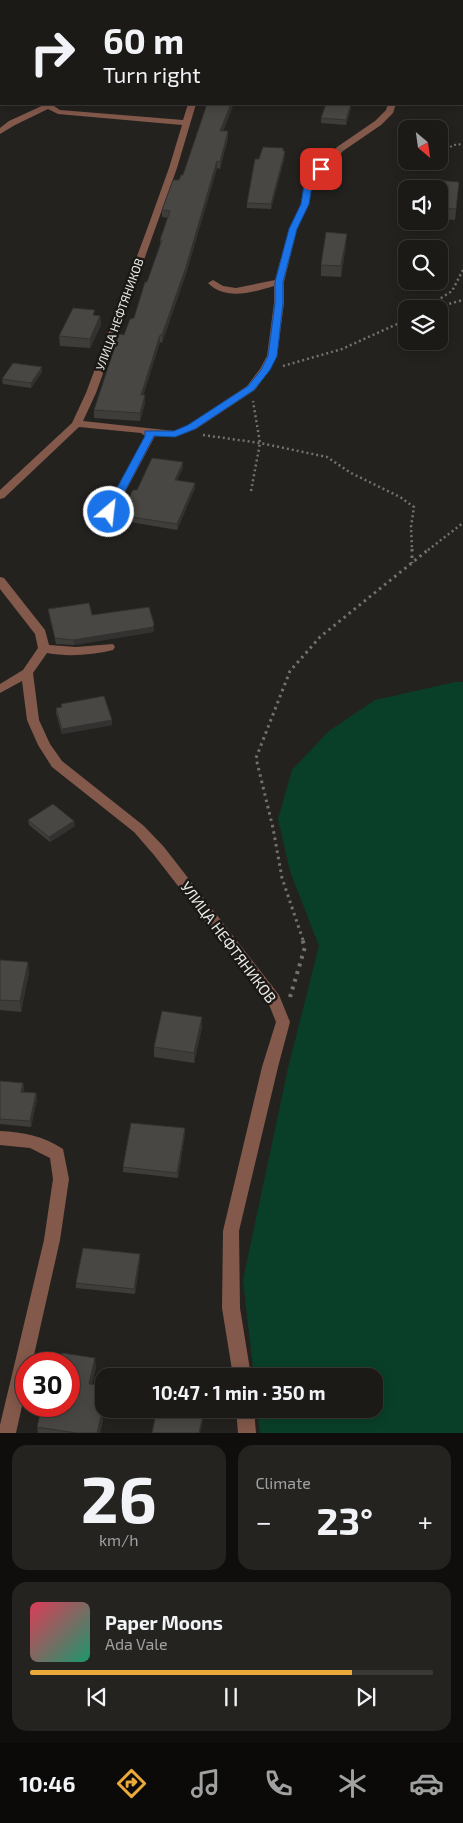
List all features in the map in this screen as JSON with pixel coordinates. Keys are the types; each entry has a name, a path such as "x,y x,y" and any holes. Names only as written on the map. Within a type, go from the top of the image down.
{"street":[{"path":"0,132 29,113 50,105 58,112 186,123"},
{"name":"УЛИЦА НЕФТЯНИКОВ","path":"0,496 77,424 91,393 150,232 173,168 192,105"},
{"path":"77,424 144,430 149,433 175,434 192,427 251,388 265,370 272,356 279,303 279,282 293,229 305,204 308,185 340,149 378,123 390,111 392,105"},
{"path":"213,283 221,288 245,291 279,282"},
{"path":"109,512 150,436 149,433"},
{"path":"0,581 41,633 44,648 27,673 0,689"},
{"path":"44,648 59,652 84,652 109,648"},
{"name":"УЛИЦА НЕФТЯНИКОВ","path":"27,673 33,720 48,752 57,764 71,776 139,829 159,851 274,999 283,1022"},
{"path":"241,1368 231,1308 231,1231 270,1066 283,1022"},
{"path":"0,1138 16,1138 42,1143 57,1154 61,1178 52,1240 7,1433"},
{"path":"245,1418 246,1433"}],"path":[{"path":"448,148 463,144"},
{"path":"438,300 452,291 463,270"},
{"path":"448,304 463,300"},
{"path":"265,370 342,349 398,324"},
{"path":"251,388 260,443 251,492"},
{"path":"175,434 260,443 328,457 350,473 400,497 414,507 410,527 412,563"},
{"path":"283,1022 305,947 282,878 274,828 262,793 256,758 290,671 320,637 463,523"}],"green space":[{"path":"455,682 463,682 463,1433 260,1433 258,1418 383,1418 383,1368 253,1368 243,1280 288,1068 319,946 290,871 278,819 292,770 329,731 375,700"}],"building":[{"path":"207,105 231,105 220,131 228,131 220,162 217,161 186,267 162,335 160,335 141,395 145,395 140,413 94,410 119,334 124,335 130,319 134,318 145,282 147,282 162,240 160,240 170,211 162,210 173,180 179,180 181,175 183,175"},
{"path":"326,105 351,105 346,120 321,118"},
{"path":"263,147 283,148 283,151 285,151 271,204 247,203 255,159 259,159"},
{"path":"448,181 459,182 456,209 448,209"},
{"path":"326,232 347,234 341,266 321,265"},
{"path":"73,308 95,310 93,315 100,316 90,339 59,336"},
{"path":"13,363 42,367 31,383 2,379"},
{"path":"152,458 183,462 175,480 195,483 177,524 119,515 133,490 137,490"},
{"path":"89,603 92,615 149,607 154,624 153,627 73,640 55,638 48,609"},
{"path":"104,696 112,720 62,729 56,708 62,707 61,704"},
{"path":"53,804 74,821 49,837 28,820"},
{"path":"0,960 28,962 20,1001 0,1000"},
{"path":"162,1011 202,1017 194,1053 154,1047"},
{"path":"0,1081 23,1083 21,1092 36,1093 30,1121 0,1119"},
{"path":"131,1123 185,1128 177,1173 123,1167"},
{"path":"83,1248 140,1254 134,1289 76,1283"},
{"path":"80,1356 95,1358 89,1384 95,1385 95,1418 100,1418 97,1433 76,1433 37,1427 39,1417 80,1417"},
{"path":"155,1418 202,1418 199,1433 152,1433"}],"route":[{"path":"109,512 150,436 149,433 175,434 192,427 251,388 265,370 272,356 279,303 279,282 293,229 305,204 308,185 321,169"}]}
